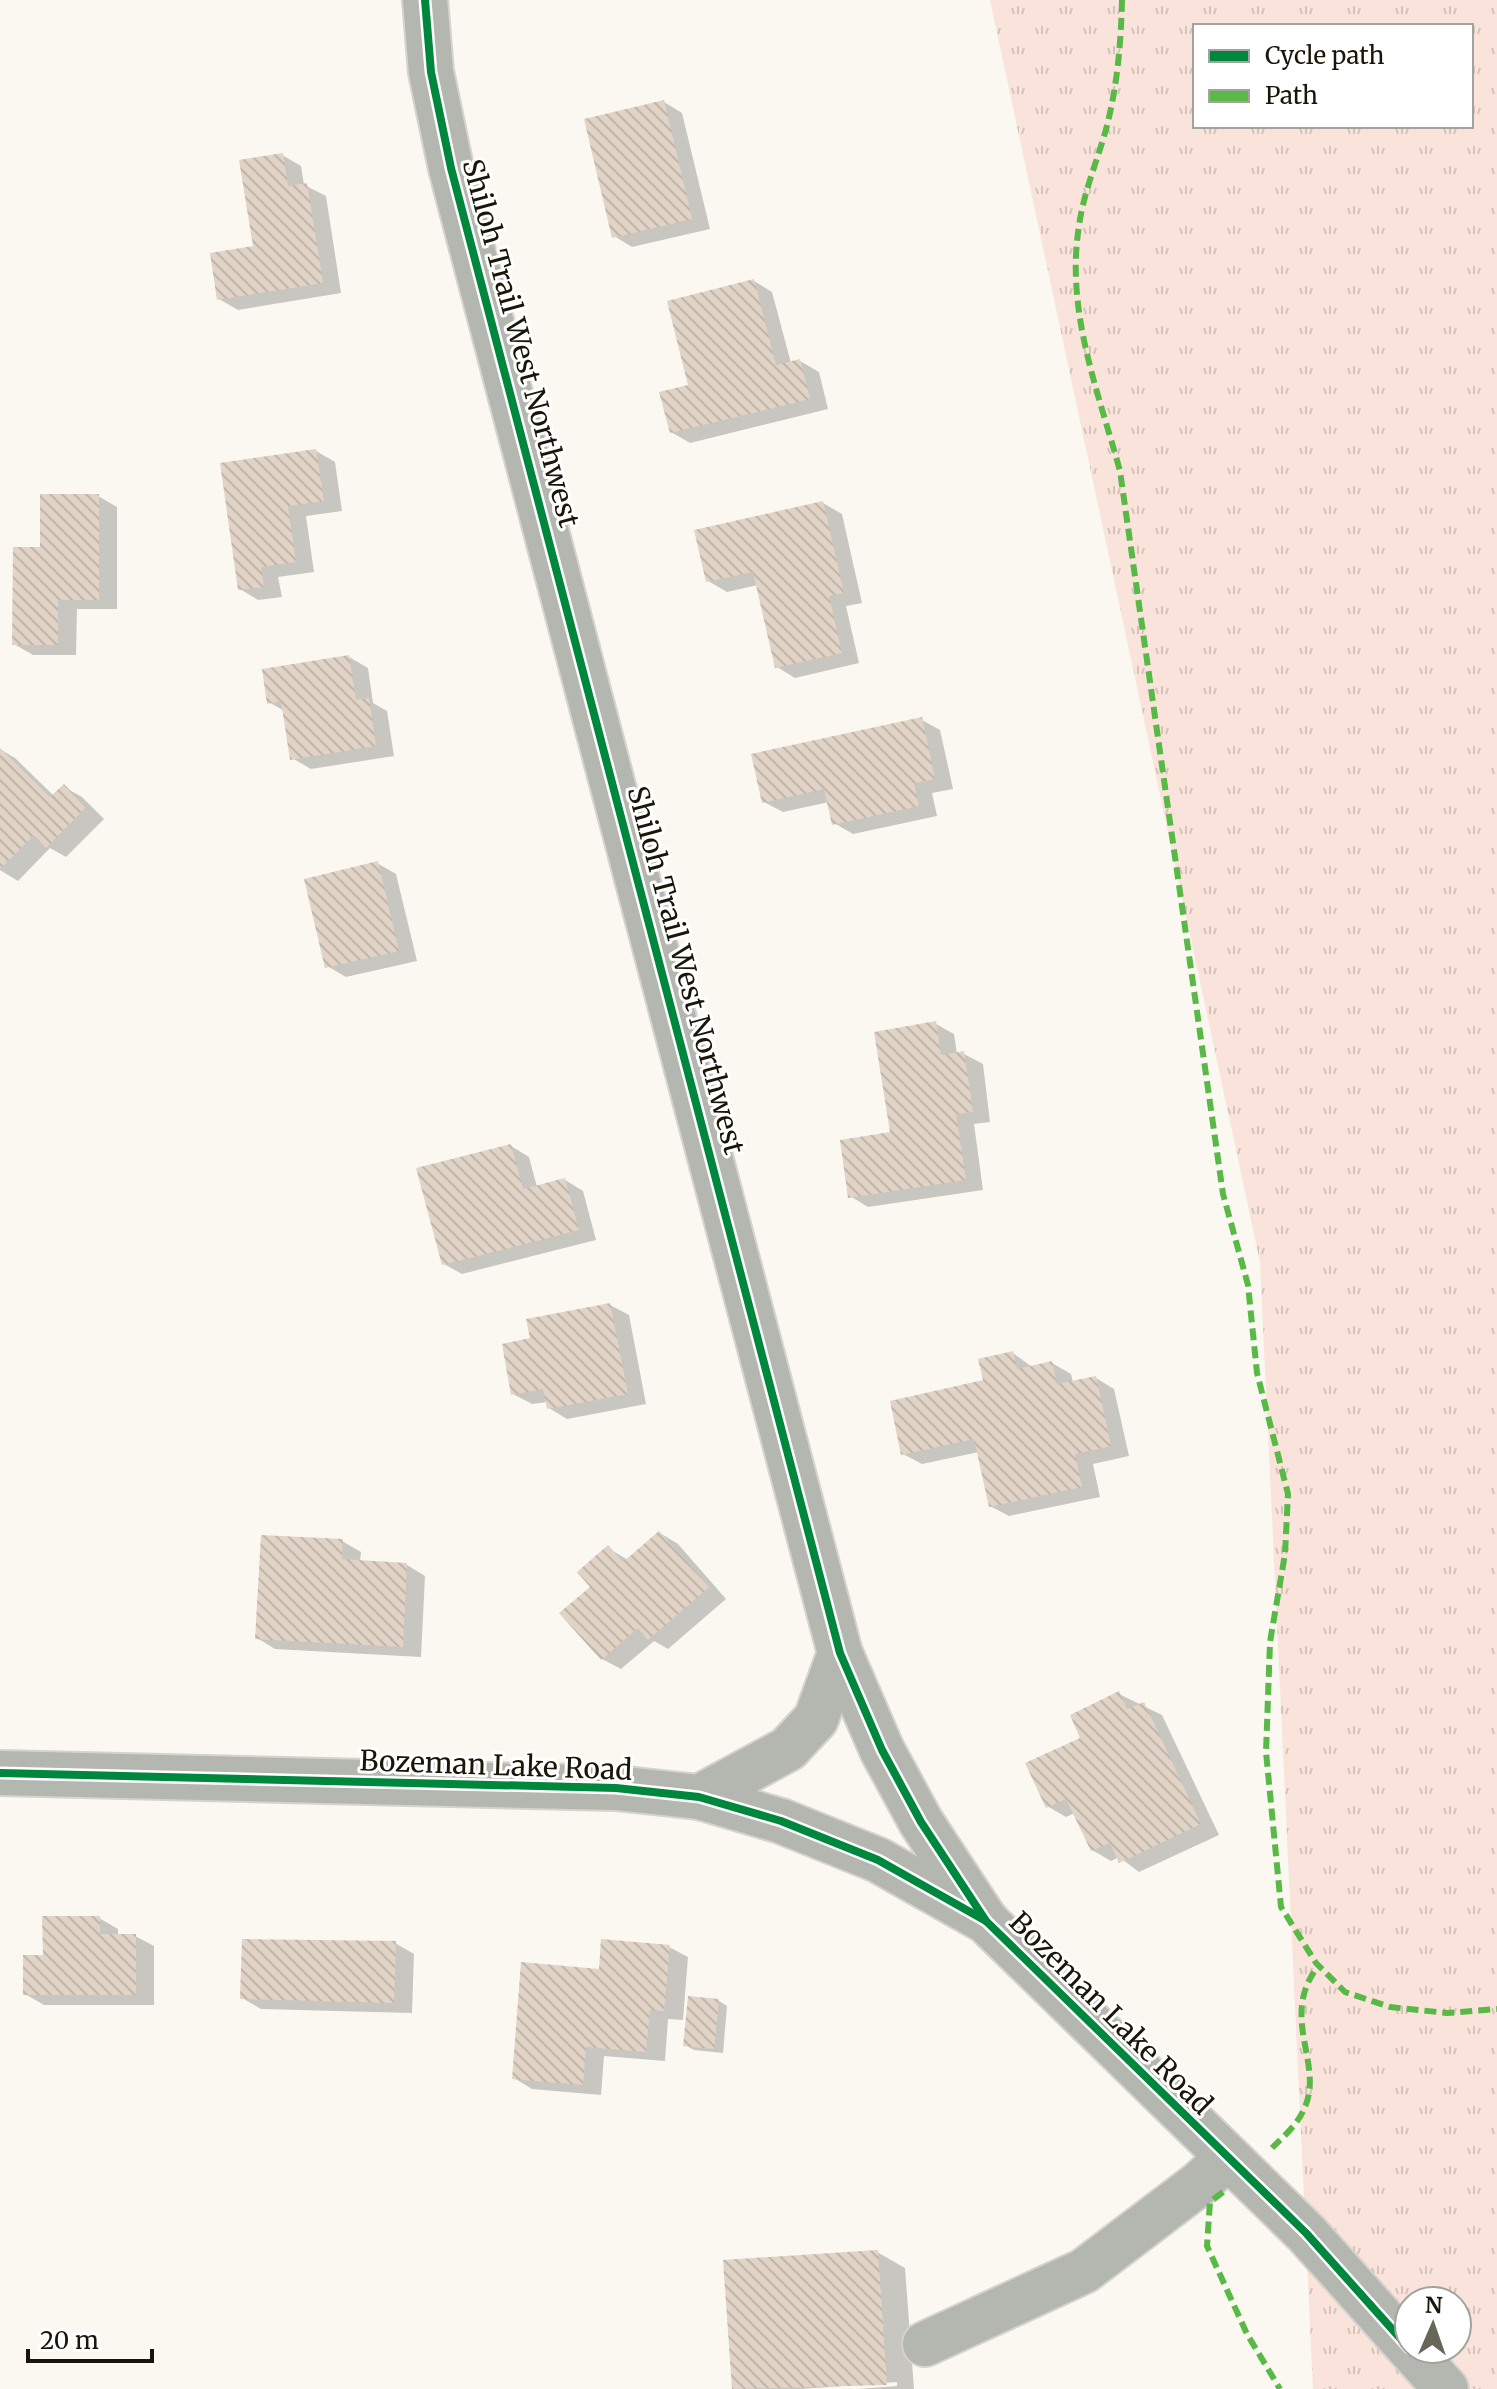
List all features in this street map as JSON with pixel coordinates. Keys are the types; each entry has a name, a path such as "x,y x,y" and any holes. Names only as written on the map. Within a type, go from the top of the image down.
{"street":[{"name":"Shiloh Trail West Northwest","path":"425,0 431,72 451,168 840,1653 882,1750 914,1810 986,1921"},
{"path":"699,1797 788,1749 816,1719 840,1653"},
{"name":"Bozeman Lake Road","path":"0,1773 616,1788 699,1797 781,1821 878,1860 986,1921 1306,2233 1393,2330"},
{"path":"925,2344 1084,2271 1200,2183 1227,2158"},
{"name":"Bozeman Lake Road","path":"1424,2365 1446,2389"}],"green space":[{"path":"990,0 1497,0 1497,2389 1313,2389 1260,1262"}],"building":[{"path":"664,100 692,219 612,238 584,119"},
{"path":"283,153 288,186 307,183 323,283 217,300 210,253 253,246 239,160"},
{"path":"754,279 776,365 800,359 810,399 670,433 659,392 688,385 667,301"},
{"path":"316,449 324,501 288,506 296,562 261,567 264,587 238,590 220,463"},
{"path":"40,494 99,494 99,600 58,600 58,645 12,645 13,547 40,547"},
{"path":"823,501 844,593 829,596 842,653 775,668 753,572 706,582 694,530"},
{"path":"349,655 356,700 369,698 376,746 290,760 281,701 267,704 262,669"},
{"path":"922,717 935,779 914,783 919,806 832,825 824,789 762,803 751,754"},
{"path":"0,748 50,797 64,784 86,807 46,848 34,835 0,869"},
{"path":"378,861 399,951 325,968 304,879"},
{"path":"936,1021 941,1055 964,1051 973,1112 956,1114 966,1180 848,1198 840,1140 890,1132 874,1032"},
{"path":"511,1144 523,1189 565,1178 579,1230 442,1265 416,1168"},
{"path":"610,1303 628,1394 547,1409 543,1389 511,1395 502,1344 530,1338 526,1319"},
{"path":"1013,1351 1017,1369 1052,1361 1057,1384 1096,1376 1111,1446 1075,1454 1082,1487 989,1507 974,1439 901,1455 890,1401 983,1380 978,1359"},
{"path":"659,1531 709,1587 648,1640 638,1628 601,1660 559,1613 590,1587 577,1572 608,1545 623,1562"},
{"path":"261,1535 343,1539 342,1559 407,1563 403,1647 255,1639"},
{"path":"1119,1691 1127,1709 1144,1702 1201,1824 1119,1863 1110,1843 1091,1851 1066,1799 1046,1808 1025,1763 1080,1738 1070,1715"},
{"path":"42,1916 100,1916 100,1934 136,1934 136,1995 23,1995 23,1955 43,1955"},
{"path":"242,1939 396,1941 394,2003 240,1999"},
{"path":"601,1939 670,1945 664,2011 650,2010 646,2052 586,2047 583,2085 512,2079 521,1962 599,1969"},
{"path":"688,1996 719,1999 714,2049 683,2046"},
{"path":"878,2250 887,2385 732,2389 723,2260"}],"marked path":[{"path":"1122,0 1113,100 1078,233 1077,294 1087,354 1120,471 1223,1194 1248,1285 1257,1373 1288,1494 1285,1554 1270,1642 1266,1752 1281,1907 1316,1963 1345,1992 1390,2007 1447,2013 1497,2009"},
{"path":"1272,2148 1298,2120 1309,2093 1302,2006 1306,1988 1316,1969"},
{"path":"1223,2192 1210,2202 1207,2246 1247,2334 1280,2389"}],"cycle path":[{"path":"425,0 431,72 451,168 840,1653 882,1750 921,1822 986,1921"},
{"path":"0,1773 616,1788 699,1797 781,1821 878,1860 986,1921 1306,2233 1393,2330"}]}
